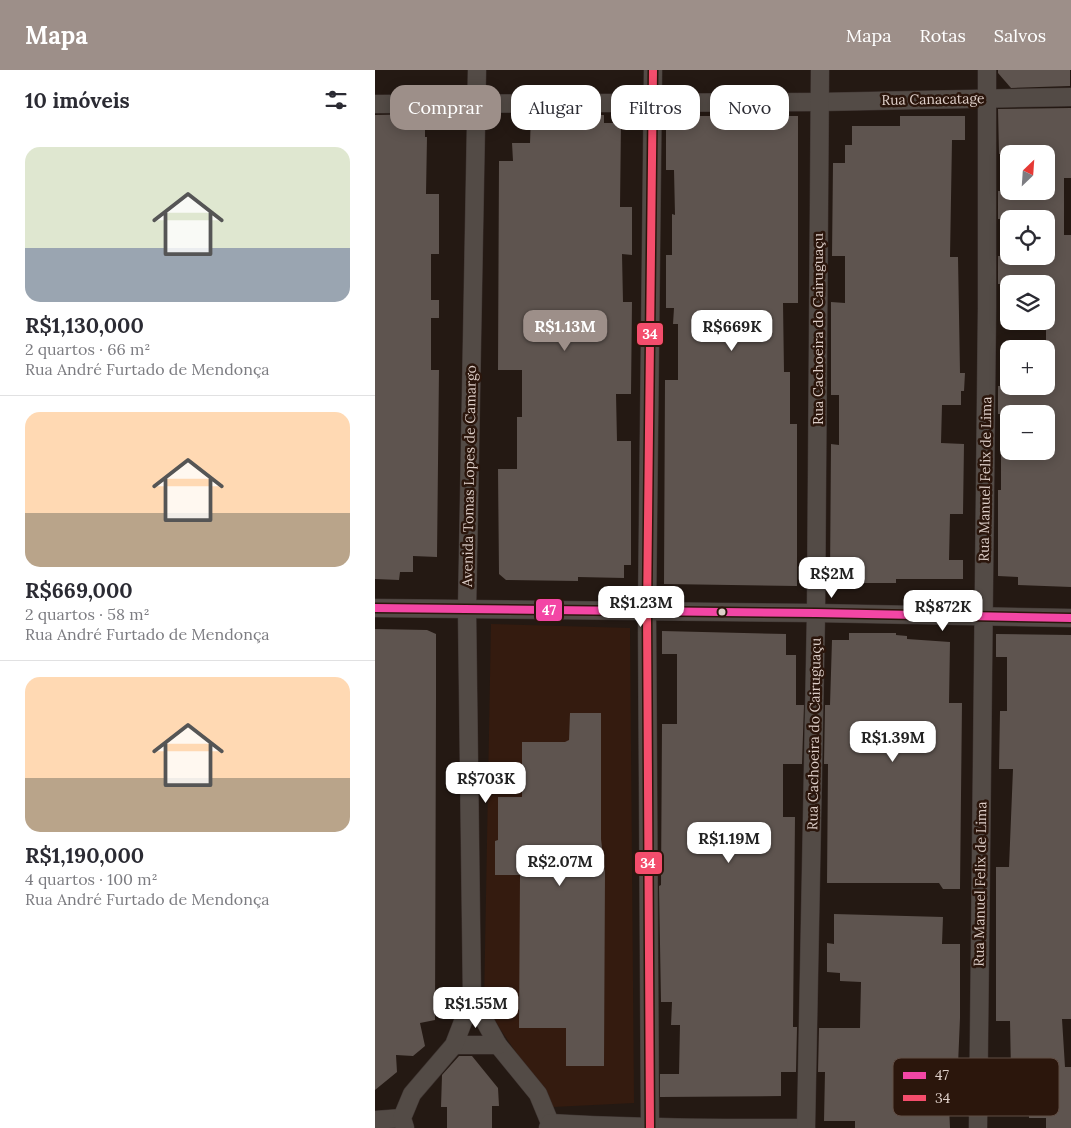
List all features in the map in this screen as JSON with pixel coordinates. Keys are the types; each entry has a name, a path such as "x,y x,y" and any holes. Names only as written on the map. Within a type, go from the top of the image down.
{"street":[{"name":"Avenida Tomas Lopes de Camargo","path":"477,70 477,85"},
{"path":"653,70 653,85"},
{"name":"Rua Cachoeira do Cairuguaçu","path":"806,1128 816,613 820,70"},
{"name":"Rua Manuel Felix de Lima","path":"979,1058 987,70"},
{"name":"Rua Canacatage","path":"700,102 820,102 1071,97"},
{"name":"Rua Canacatage","path":"501,103 611,102"},
{"name":"Rua Canacatage","path":"375,104 390,104"},
{"name":"Avenida Tomas Lopes de Camargo","path":"403,1123 412,1094 454,1045 473,998 467,610 476,130"},
{"path":"650,1128 647,612 653,130"},
{"path":"375,608 1071,618"},
{"name":"Avenida Tomas Lopes de Camargo","path":"473,998 498,1045 538,1094 549,1126"},
{"path":"454,1045 498,1045"},
{"path":"375,1120 403,1123"},
{"path":"549,1126 806,1128"}],"shaded area":[{"path":"491,624 630,628 634,1103 553,1107 484,1005"}],"building":[{"path":"998,70 1070,70 1070,86 1011,88 998,73"},
{"path":"1071,108 1071,178 1064,178 1064,235 1071,235 1071,587 1018,585 1018,577 998,576 998,490 1001,490 1001,460 1055,460 1055,405 1000,405 1000,414 998,414 998,386 1000,386 1000,395 1055,395 1055,340 1046,340 1046,330 1055,330 1055,275 1000,275 1000,284 998,284 998,256 1000,256 1000,265 1055,265 1055,210 1000,210 1000,219 998,219 998,191 1000,191 1000,200 1055,200 1055,145 1000,145 999,154 998,109"},
{"path":"375,115 390,115 390,130 425,130 425,137 427,137 426,194 439,194 439,254 431,254 431,300 439,300 439,318 431,318 431,370 439,370 437,557 413,556 413,572 400,572 399,580 375,579"},
{"path":"601,115 604,115 604,123 611,123 611,130 621,130 620,207 632,207 632,255 622,254 623,302 632,302 631,394 616,394 617,441 631,441 631,565 624,565 624,578 578,577 578,581 506,580 499,574 498,469 517,469 517,417 522,417 522,370 498,370 499,161 513,161 512,143 530,143 530,130 601,130"},
{"path":"700,116 710,116 710,130 789,130 789,116 798,116 798,303 783,303 784,372 790,372 790,424 797,424 797,586 664,584 665,380 678,380 678,324 673,324 674,308 666,308 666,255 672,255 672,214 675,215 674,170 666,170 666,130 700,130"},
{"path":"900,116 965,116 965,140 952,140 950,257 958,257 960,373 965,373 964,391 961,391 961,405 942,405 941,443 964,444 963,514 950,514 949,560 963,560 963,579 896,579 896,583 846,583 846,576 830,577 831,444 839,445 839,395 831,395 831,302 845,303 845,256 832,256 833,163 845,163 845,145 852,145 852,126 900,126"},
{"path":"375,629 427,630 436,634 436,699 435,1020 420,1023 425,1046 413,1056 396,1055 397,1072 375,1090"},
{"path":"662,631 786,634 786,655 796,655 796,705 804,705 802,764 783,764 783,817 795,817 793,1027 797,1027 796,1072 781,1072 781,1096 660,1097 660,1074 679,1074 680,1025 671,1025 672,1002 661,1002 659,886 661,885 662,724 677,724 677,654 662,654"},
{"path":"849,633 896,633 896,635 907,636 907,639 950,642 949,703 962,703 960,889 943,889 939,883 827,883 828,764 824,764 825,705 830,705 832,640 849,640"},
{"path":"996,634 1071,635 1071,1019 1062,1019 1065,1067 1071,1067 1071,1128 1046,1128 1046,1118 1029,1118 1029,1116 1059,1116 1059,1058 1011,1058 1010,1021 996,1021 996,867 1009,867 1013,769 999,769 1000,711 1007,711 1007,657 996,657"},
{"path":"570,713 601,713 601,839 605,872 604,1066 566,1066 566,1028 519,1028 520,875 495,875 495,841 498,840 498,797 522,797 522,742 565,742 569,740"},
{"path":"834,914 943,917 942,944 960,944 958,1058 893,1058 893,1116 949,1116 950,1128 855,1128 855,1121 824,1121 825,1072 818,1072 819,1028 860,1028 861,982 840,981 840,973 827,972 827,943 834,944"},
{"path":"459,1056 472,1056 498,1088 499,1106 492,1106 492,1128 447,1128 447,1107 441,1107 442,1075"}],"transit line":[{"name":"34","path":"650,1128 647,612 653,70"},
{"name":"47","path":"375,608 1071,618"}]}
